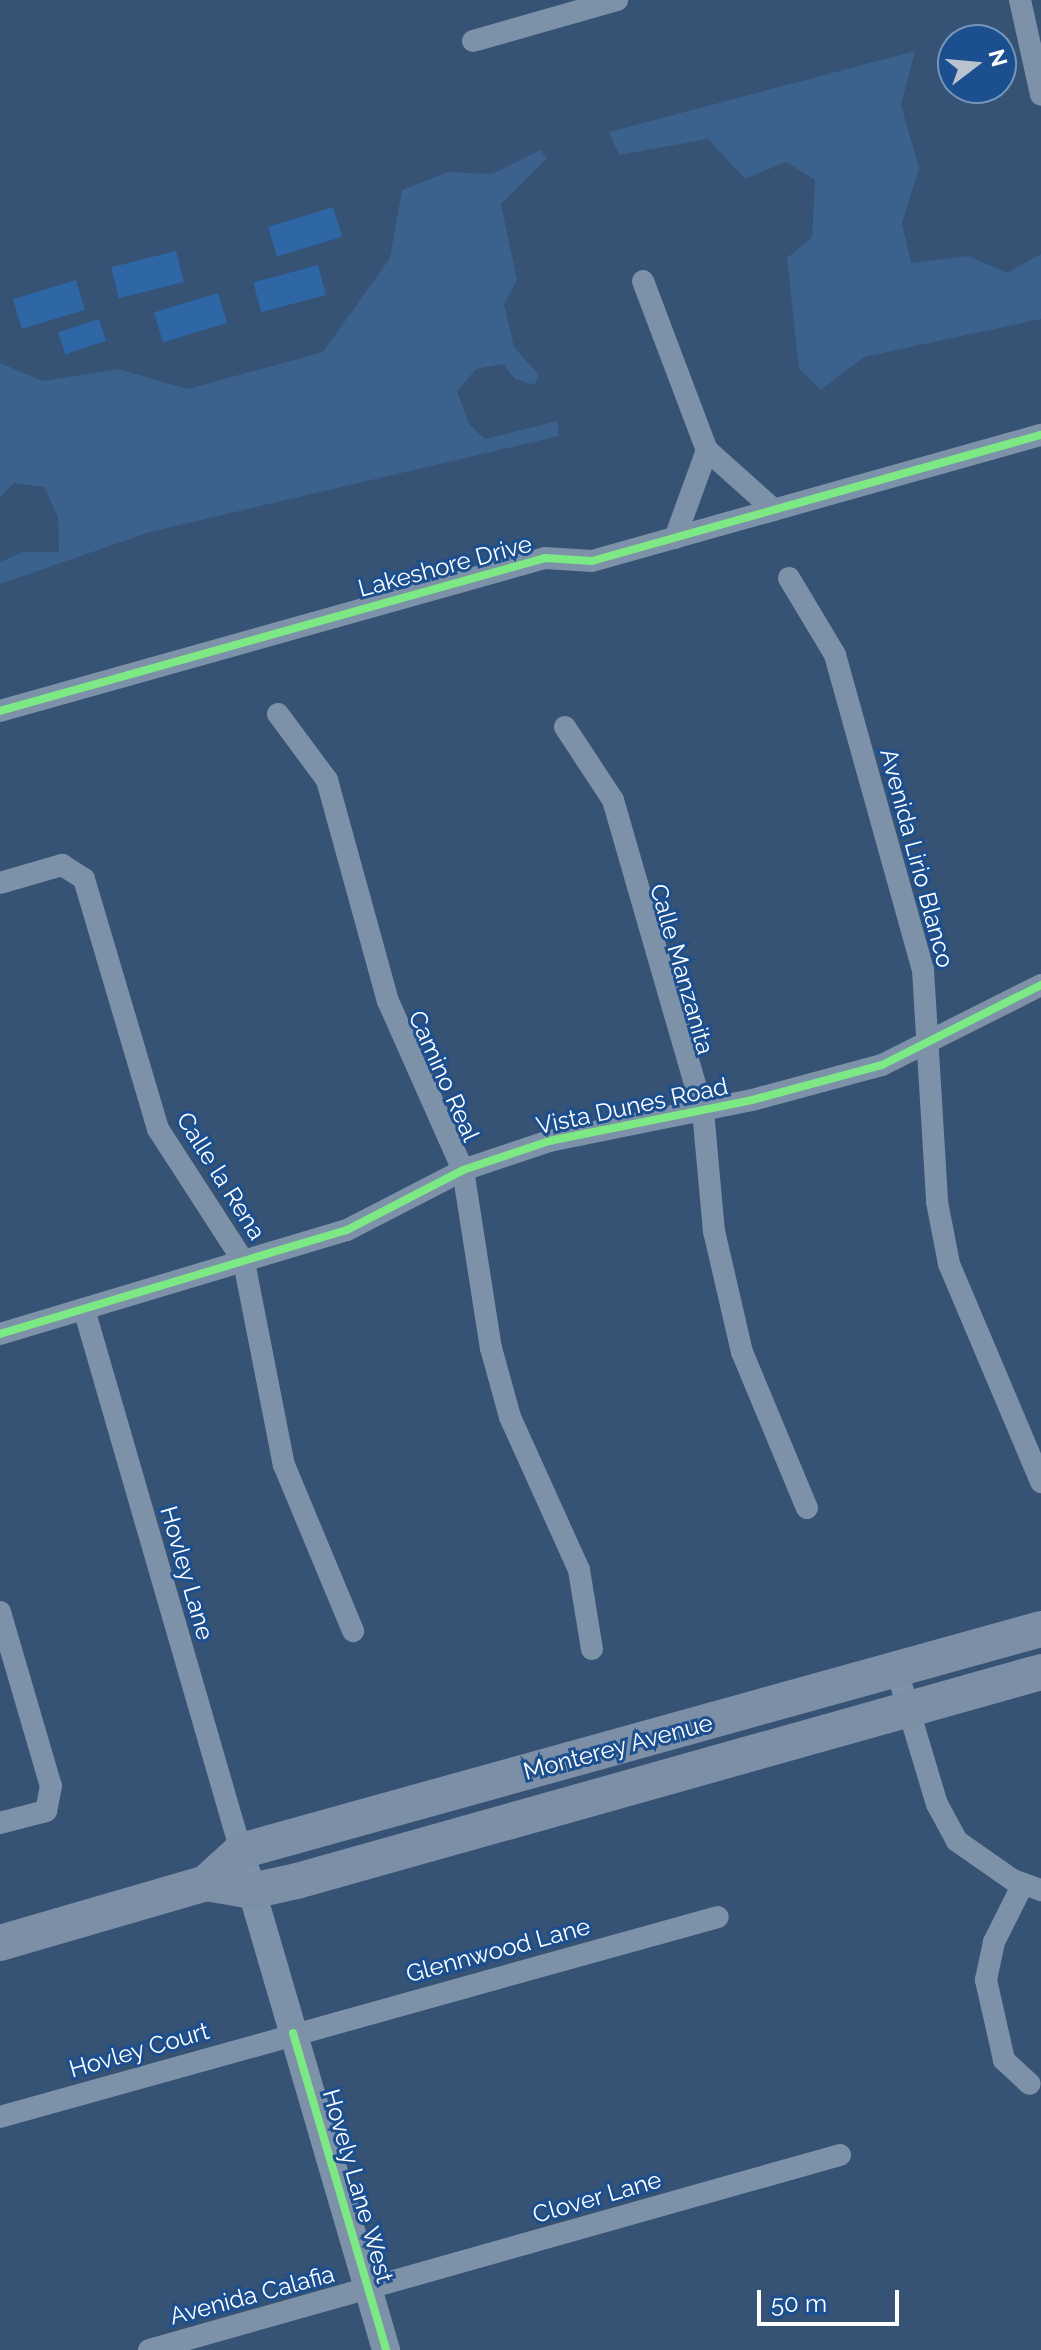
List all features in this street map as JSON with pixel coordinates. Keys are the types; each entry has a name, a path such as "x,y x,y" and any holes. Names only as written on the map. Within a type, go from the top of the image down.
{"main road":[{"name":"Monterey Avenue","path":"206,1883 241,1851 1041,1629"},
{"name":"Monterey Avenue","path":"0,1943 206,1883 252,1891 1041,1672"}],"street":[{"path":"473,41 617,0"},
{"path":"1020,0 1041,95"},
{"path":"643,281 707,450 774,510"},
{"name":"Lakeshore Drive","path":"0,711 545,558 592,561 1041,435"},
{"path":"675,538 707,450"},
{"name":"Avenida Lirio Blanco","path":"789,578 835,655 923,970 930,1045 937,1202 949,1264 1033,1448 1041,1482"},
{"name":"Camino Real","path":"278,714 327,780 388,1001 463,1170 491,1348 510,1417 579,1570 592,1649"},
{"name":"Calle Manzanita","path":"565,727 613,800 703,1111 726,1293 742,1352 807,1508"},
{"name":"Calle la Rena","path":"0,883 62,865 84,879 158,1129 244,1262 284,1465 353,1631"},
{"name":"Vista Dunes Road","path":"0,1334 347,1230 463,1170 549,1141 703,1111 823,1083 930,1045 1041,985"},
{"name":"Hovley Lane","path":"84,1309 241,1851"},
{"path":"0,1612 51,1786 46,1811 0,1823"},
{"path":"897,1671 906,1711 957,1841 1032,1887 994,1942 986,1980 1004,2060 1030,2084"},
{"name":"Hovely Lane West","path":"241,1851 386,2350"},
{"name":"Glennwood Lane","path":"293,2033 718,1917"},
{"name":"Hovley Court","path":"0,2117 293,2033"},
{"name":"Clover Lane","path":"368,2290 840,2155"},
{"name":"Avenida Calafia","path":"149,2350 368,2290"}],"shaded area":[{"path":"915,51 901,105 919,168 902,223 911,263 968,256 1007,273 1041,254 1041,319 864,357 821,390 799,369 787,258 812,237 815,180 786,162 745,179 708,139 619,155 609,132"},
{"path":"540,150 547,158 501,204 517,280 504,304 514,347 539,375 535,385 515,379 503,364 476,369 457,391 469,424 485,439 557,421 559,436 150,532 0,584 0,562 23,552 59,552 58,517 44,487 14,483 0,498 0,363 43,381 118,369 188,389 323,352 390,258 402,190 448,172 492,174"},
{"path":"333,207 342,237 277,257 268,227"},
{"path":"176,251 184,282 119,298 111,267"},
{"path":"318,265 326,295 261,312 253,282"},
{"path":"76,280 85,310 22,329 13,299"},
{"path":"218,293 227,323 163,342 154,313"},
{"path":"99,319 106,341 65,354 58,332"}],"cycle path":[{"path":"0,711 545,558 592,561 1041,435"},
{"path":"0,1334 347,1230 463,1170 549,1141 752,1100 882,1065 1041,985"},
{"path":"293,2033 386,2350"}]}
